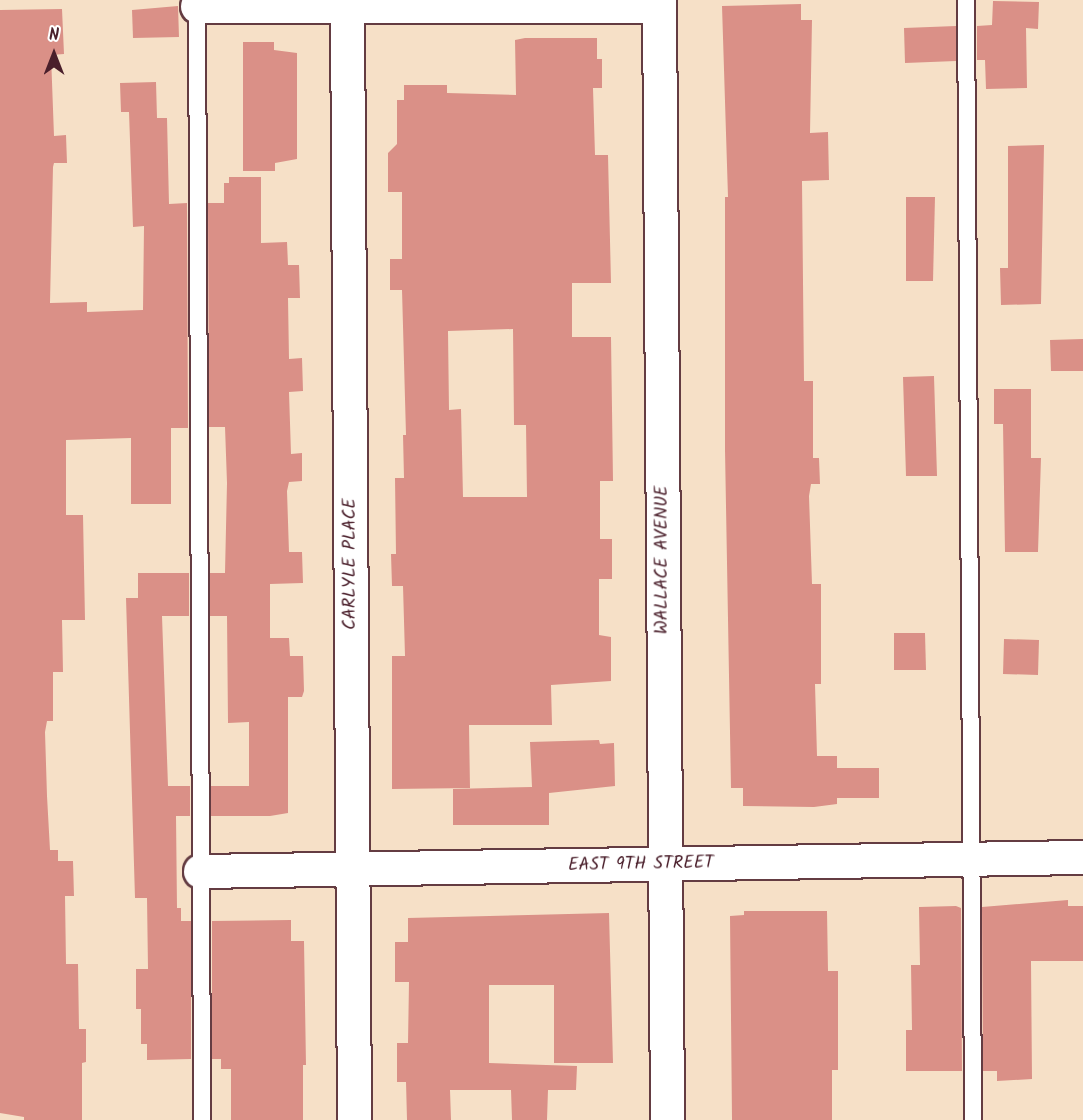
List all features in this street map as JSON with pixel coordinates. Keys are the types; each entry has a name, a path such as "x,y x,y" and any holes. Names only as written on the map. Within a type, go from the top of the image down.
{"street":[{"path":"197,3 347,8 659,3"},
{"name":"WALLACE AVENUE","path":"659,3 667,1120"},
{"name":"CARLYLE PLACE","path":"347,8 354,1120"},
{"name":"EAST 9TH STREET","path":"200,870 665,865 1083,857"}],"lane":[{"path":"966,0 973,1120"},
{"path":"197,3 202,1120"}],"building":[{"path":"993,1 1039,2 1038,29 1026,28 1027,88 986,89 985,60 977,60 977,26 992,25"},
{"path":"801,4 801,20 812,20 810,133 828,132 829,180 802,181 804,381 813,381 813,458 819,458 820,484 811,484 809,496 812,584 821,584 821,684 815,684 817,756 837,756 837,768 879,768 879,798 837,798 837,804 814,807 743,806 743,788 731,788 725,450 725,197 728,197 722,6"},
{"path":"178,6 179,37 133,38 132,10"},
{"path":"62,9 64,54 51,55 54,136 66,135 67,163 54,163 53,167 50,303 87,302 87,312 143,310 144,226 133,227 129,112 121,112 120,83 156,82 157,118 167,118 169,204 187,203 188,428 171,428 171,504 131,504 131,438 66,440 66,515 83,515 85,620 62,620 63,672 53,672 53,721 47,721 45,732 47,796 50,850 58,850 58,861 73,861 74,896 65,896 66,964 78,964 79,1029 86,1029 86,1062 82,1063 82,1120 24,1120 24,1117 0,1113 0,10"},
{"path":"956,26 956,61 905,63 904,28"},
{"path":"597,38 597,59 602,59 602,88 593,88 595,155 608,155 611,283 572,283 572,337 611,337 613,481 600,481 600,539 612,539 612,579 599,579 599,635 611,637 611,681 551,685 552,725 469,725 470,788 392,789 392,656 405,656 403,586 392,586 391,554 396,554 395,478 404,478 403,435 406,435 402,290 390,290 390,259 402,259 402,192 388,192 388,153 397,144 397,100 404,100 404,85 447,85 447,93 516,95 515,40","holes":["513,329 514,425 526,425 527,497 463,497 461,409 449,410 448,331"]},
{"path":"243,42 274,42 274,50 297,53 297,159 275,163 275,171 243,171"},
{"path":"1044,145 1041,304 1001,305 1000,268 1008,268 1008,146"},
{"path":"229,177 261,177 261,243 287,242 288,265 299,265 300,298 288,298 289,359 302,358 303,391 289,392 291,454 302,453 302,481 289,482 287,491 289,552 302,552 303,583 270,584 270,638 289,638 290,656 303,656 304,691 302,697 288,697 288,813 270,816 211,816 211,786 249,786 249,722 228,723 227,616 210,616 210,573 225,573 227,483 225,427 209,427 208,203 224,203 224,183 229,183"},
{"path":"906,197 935,197 933,281 906,281"},
{"path":"1083,339 1083,371 1051,371 1050,340"},
{"path":"934,376 937,476 906,476 903,377"},
{"path":"994,389 1031,389 1031,458 1041,458 1038,552 1005,552 1003,424 994,424"},
{"path":"138,573 189,573 189,616 162,616 168,786 190,786 190,816 176,816 177,908 181,908 181,921 191,921 191,1059 147,1060 147,1044 141,1044 141,1009 136,1009 136,969 148,969 147,898 135,898 126,598 138,598"},
{"path":"894,633 925,633 926,670 894,670"},
{"path":"1004,639 1039,640 1038,675 1003,674"},
{"path":"599,740 600,744 614,743 615,786 549,793 549,825 453,825 453,789 532,787 530,742"},
{"path":"1068,900 1068,906 1083,906 1083,961 1031,961 1032,1079 997,1081 997,1071 983,1071 982,907"},
{"path":"956,906 961,908 962,1071 906,1071 906,1030 912,1030 911,965 920,965 919,907"},
{"path":"744,911 827,911 828,971 838,971 838,1070 832,1070 832,1120 732,1120 730,916 744,915"},
{"path":"609,913 613,1063 554,1063 554,985 489,985 489,1063 577,1066 576,1090 548,1090 547,1120 512,1120 511,1090 450,1090 451,1120 407,1120 406,1082 397,1082 397,1043 408,1043 409,982 395,982 395,942 408,942 408,918"},
{"path":"291,920 291,941 304,941 306,1065 303,1065 303,1120 231,1120 231,1069 221,1069 221,1059 212,1059 212,921"}]}
